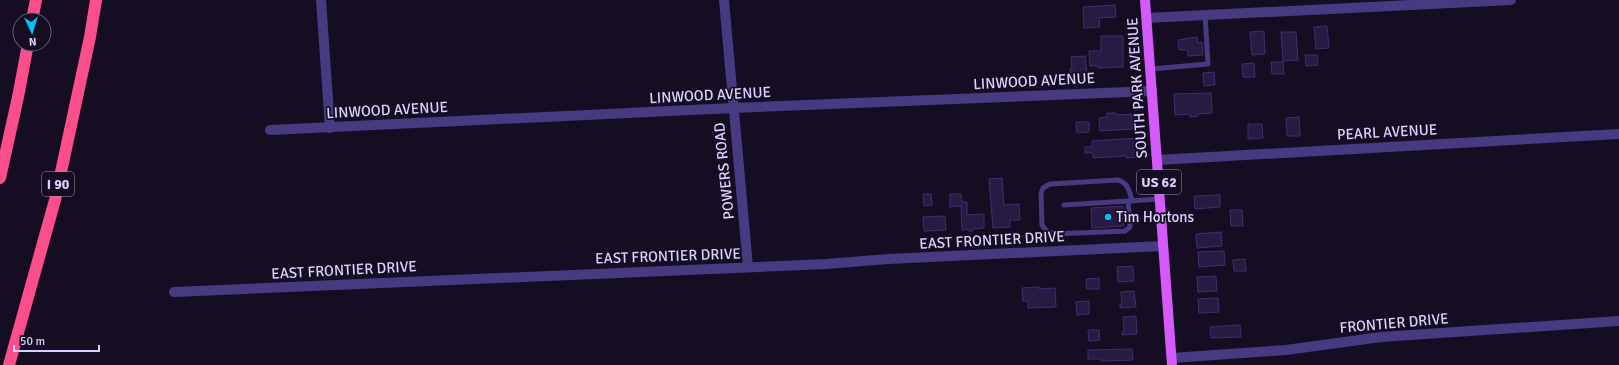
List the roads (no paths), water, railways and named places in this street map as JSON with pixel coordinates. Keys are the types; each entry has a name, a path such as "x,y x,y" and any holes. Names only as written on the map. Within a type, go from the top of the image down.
{"highway":[{"path":"34,12 36,0"},
{"name":"I 90","path":"9,365 55,200 90,37 96,0"},
{"path":"0,178 26,52"}],"main road":[{"name":"SOUTH PARK AVENUE","path":"1145,0 1172,361"}],"street":[{"path":"321,0 330,128"},
{"name":"POWERS ROAD","path":"724,0 748,267"},
{"path":"1147,18 1511,0"},
{"name":"LINWOOD AVENUE","path":"270,130 733,108 1152,91"},
{"name":"PEARL AVENUE","path":"1157,160 1619,134"},
{"name":"EAST FRONTIER DRIVE","path":"174,292 748,267 1163,246"},
{"name":"FRONTIER DRIVE","path":"1172,361 1286,350 1381,337 1619,322"}],"lane":[{"path":"1151,69 1208,64 1205,15"},
{"path":"1118,180 1124,182 1129,189 1130,201 1130,227 1125,231 1054,234 1047,232 1042,225 1041,194 1043,188 1050,184 1118,180"},
{"path":"1064,205 1160,199"}],"place":[{"name":"Tim Hortons","path":"1108,217"}]}
